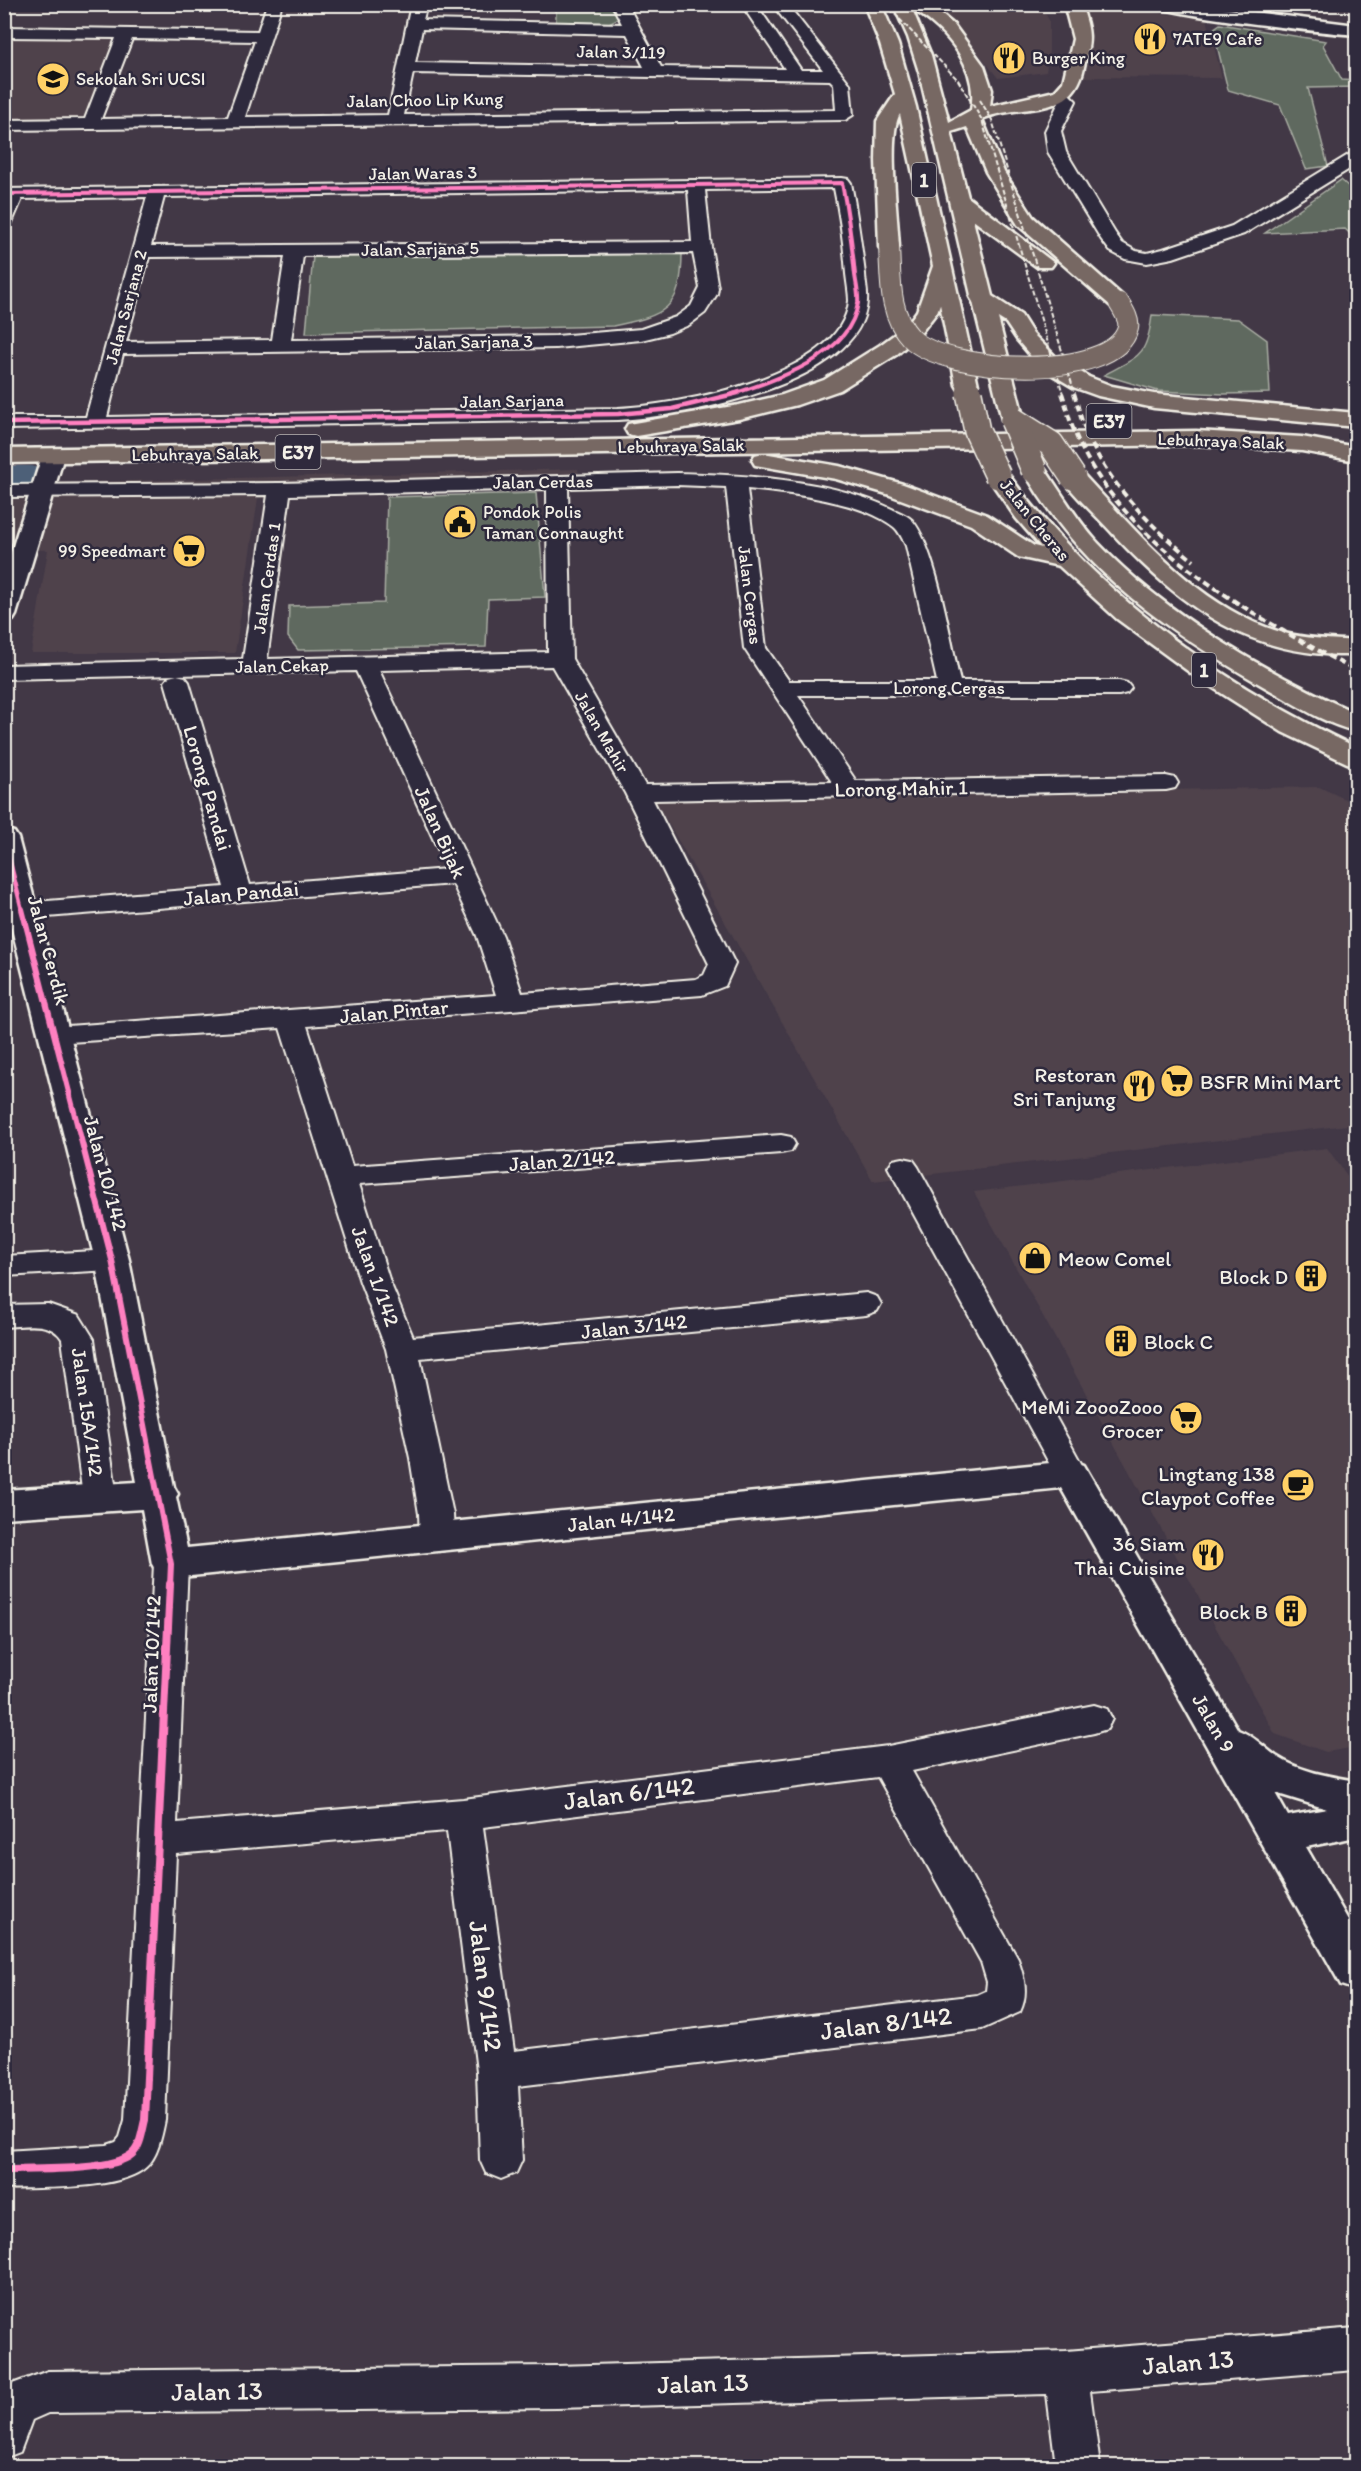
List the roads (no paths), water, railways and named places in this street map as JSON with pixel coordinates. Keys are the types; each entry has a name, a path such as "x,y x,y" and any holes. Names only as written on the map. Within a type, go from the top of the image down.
{"highway":[{"name":"Jalan Cheras","path":"872,4 884,28 904,94 977,431 999,476 1016,502 1066,560 1098,590 1184,657 1284,722 1356,757"},
{"name":"Jalan Cheras","path":"901,4 917,42 942,132 980,297 1013,420 1034,470 1058,511 1086,546 1131,588 1160,611 1258,673 1356,723"},
{"path":"904,94 886,121 885,160 892,298 897,318 911,338 924,348 944,357 985,365 1025,367 1060,366 1085,361 1118,346 1128,330 1127,316 1112,296 1025,220 995,172 983,144 976,115 983,90 974,59 951,34 916,4"},
{"path":"942,132 976,115 1037,102 1057,81 1064,37 1062,18 1055,4"},
{"path":"983,90 1002,95 1026,95 1057,81 1072,83 1082,39 1072,4"},
{"path":"942,132 983,144"},
{"path":"959,200 995,224 1032,256 1112,296"},
{"path":"625,431 739,412 789,400 832,385 879,356 913,330 927,312 943,266"},
{"path":"980,297 1014,319 1025,337 1049,363 1081,382 1107,391 1183,404 1356,420"},
{"path":"1013,420 1051,444 1073,477 1129,537 1208,604 1248,628 1281,640 1356,648"},
{"name":"Lebuhraya Salak","path":"4,441 454,436 1187,421 1297,426 1356,436"},
{"name":"Lebuhraya Salak","path":"4,456 1196,438 1302,444 1356,454"},
{"path":"829,444 916,450 1246,449 1291,454 1356,468"},
{"path":"591,448 763,459 839,474 942,505 979,520 1026,552 1066,560"}],"street":[{"path":"236,122 275,4"},
{"path":"395,120 419,4"},
{"path":"620,4 655,72"},
{"path":"748,4 797,75"},
{"path":"779,4 836,75"},
{"path":"1159,4 1220,15 1356,30"},
{"path":"415,24 531,21 633,29"},
{"path":"4,32 264,36"},
{"path":"91,124 126,34"},
{"name":"Jalan 3/119","path":"406,68 532,70 578,77 655,72 707,84 797,75 836,75"},
{"path":"530,119 532,70"},
{"name":"Jalan Choo Lip Kung","path":"4,125 530,119 578,112 711,117 845,115 843,84 836,75"},
{"path":"1057,81 1068,101 1053,131 1057,152 1107,235 1116,247 1131,255 1147,258 1167,254 1238,230 1356,158"},
{"path":"707,84 711,117"},
{"name":"Jalan Waras 3","path":"10,193 842,183"},
{"name":"Jalan Sarjana","path":"4,423 642,413 738,394 789,375 816,359 845,335 857,314 858,291 851,228 842,183"},
{"name":"Jalan Sarjana 3","path":"114,348 556,342 617,338 649,332 690,317 702,305 709,293 709,282 700,247 701,214 696,185"},
{"name":"Jalan Sarjana 2","path":"95,423 157,192"},
{"path":"4,223 10,193"},
{"name":"Jalan Sarjana 5","path":"141,252 700,247"},
{"path":"281,344 295,250"},
{"path":"6,603 54,456"},
{"name":"Jalan Cerdas","path":"4,491 280,489 677,479 736,481 795,488 865,504 903,523 917,546 950,688"},
{"name":"Jalan Cergas","path":"736,481 755,648 849,789"},
{"name":"Jalan Mahir","path":"557,482 560,659 637,794 722,964"},
{"name":"Jalan Cerdas 1","path":"254,666 280,489"},
{"name":"Jalan Cekap","path":"4,672 560,659"},
{"name":"Jalan Bijak","path":"365,664 490,936 512,1002"},
{"name":"Lorong Pandai","path":"177,682 239,893"},
{"name":"Lorong Cergas","path":"780,688 1119,688"},
{"name":"Lorong Mahir 1","path":"637,794 1166,783"},
{"name":"Jalan Cerdik","path":"4,838 54,1035"},
{"name":"Jalan Pandai","path":"22,911 461,876"},
{"name":"Jalan Pintar","path":"54,1035 702,987 715,980 722,964"},
{"name":"Jalan 1/142","path":"291,1019 375,1282 402,1349 426,1458 436,1514 437,1538"},
{"name":"Jalan 10/142","path":"4,2170 112,2163 131,2154 140,2140 145,2120 160,1840 171,1564 160,1494 112,1260 54,1035"},
{"name":"Jalan 2/142","path":"342,1176 781,1144"},
{"path":"903,1167 1071,1474"},
{"path":"4,1266 112,1260"},
{"name":"Jalan 3/142","path":"402,1349 866,1304"},
{"name":"Jalan 15A/142","path":"4,1316 48,1315 68,1323 78,1339 100,1497"},
{"name":"Jalan 4/142","path":"171,1564 1071,1474"},
{"name":"Jalan 9","path":"1071,1474 1356,1972"},
{"path":"4,1504 160,1494"},
{"name":"Jalan 6/142","path":"160,1840 463,1814 888,1761 1094,1719"},
{"path":"1217,1727 1252,1762 1284,1781 1316,1791 1356,1797"},
{"name":"Jalan 8/142","path":"497,2071 982,2012 1006,2000 1006,1982 999,1959 888,1761"},
{"name":"Jalan 9/142","path":"463,1814 497,2071 501,2160"},
{"path":"1279,1835 1356,1820"},
{"name":"Jalan 13","path":"4,2436 8,2416 23,2398 48,2392 557,2388 1066,2372 1356,2349"},
{"path":"1066,2372 1078,2466"}],"waterway":[{"path":"4,476 31,476"}],"railway":[{"path":"885,4 958,80 982,120 1063,394"},
{"path":"980,100 992,120 1075,394"},
{"path":"1062,393 1071,424 1093,469 1121,506 1155,540 1192,572 1233,600 1356,671"},
{"path":"1074,393 1083,424 1094,448 1117,485 1161,533 1194,561"}],"place":[{"name":"7ATE9 Cafe","path":"1150,39"},
{"name":"Burger King","path":"1009,58"},
{"name":"Sekolah Sri UCSI","path":"53,79"},
{"name":"Pondok Polis Taman Connaught","path":"460,522"},
{"name":"99 Speedmart","path":"189,551"},
{"name":"BSFR Mini Mart","path":"1177,1081"},
{"name":"Restoran Sri Tanjung","path":"1139,1086"},
{"name":"Meow Comel","path":"1035,1258"},
{"name":"Block D","path":"1311,1276"},
{"name":"Block C","path":"1121,1341"},
{"name":"MeMi ZoooZooo Grocer","path":"1186,1418"},
{"name":"Lingtang 138 Claypot Coffee","path":"1298,1485"},
{"name":"36 Siam Thai Cuisine","path":"1208,1555"},
{"name":"Block B","path":"1291,1611"}]}
